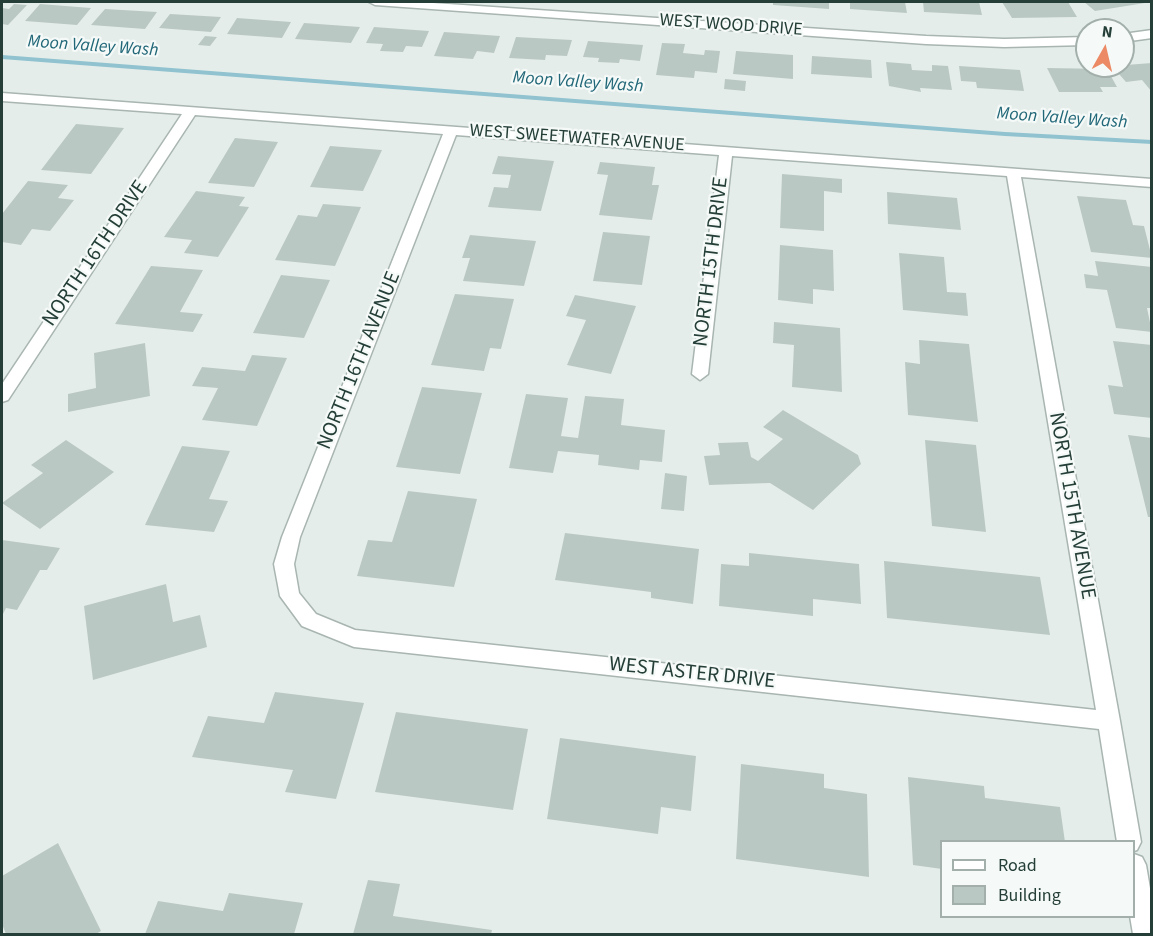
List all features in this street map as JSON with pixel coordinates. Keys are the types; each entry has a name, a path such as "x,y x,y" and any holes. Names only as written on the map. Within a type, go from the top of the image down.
{"street":[{"name":"WEST WOOD DRIVE","path":"375,2 926,40 1004,43 1075,41"},
{"path":"1135,36 1152,34"},
{"name":"WEST SWEETWATER AVENUE","path":"2,97 1152,183"},
{"name":"NORTH 16TH DRIVE","path":"2,396 191,111"},
{"name":"NORTH 16TH AVENUE","path":"290,596 284,564 291,537 451,130"},
{"name":"NORTH 15TH DRIVE","path":"699,374 726,150"},
{"name":"NORTH 15TH AVENUE","path":"1013,171 1130,840"},
{"name":"WEST ASTER DRIVE","path":"290,596 309,620 354,638 1109,721"},
{"path":"1135,871 1145,934"}],"building":[{"path":"773,2 829,2 829,9 773,5"},
{"path":"850,2 905,2 907,13 850,9"},
{"path":"923,2 979,2 982,15 924,12"},
{"path":"1002,2 1068,2 1077,17 1012,18"},
{"path":"1084,2 1142,2 1145,3 1095,11"},
{"path":"14,4 27,5 8,25 2,24 2,8 9,9"},
{"path":"40,4 91,8 77,25 25,21"},
{"path":"105,9 157,12 145,29 91,25"},
{"path":"170,14 221,17 211,32 159,28"},
{"path":"237,18 291,22 282,38 227,34"},
{"path":"304,23 360,27 351,43 295,39"},
{"path":"374,27 429,31 422,47 406,46 403,52 380,51 383,44 366,43"},
{"path":"444,32 500,36 494,53 477,51 473,59 434,56"},
{"path":"205,36 217,37 210,46 198,45"},
{"path":"516,37 572,40 567,56 546,55 545,60 509,58"},
{"path":"588,41 643,45 640,61 620,59 619,63 598,62 599,58 583,57"},
{"path":"662,43 685,44 683,53 704,55 705,50 720,51 717,73 695,71 694,78 656,75"},
{"path":"736,51 793,55 793,79 733,74"},
{"path":"812,56 871,60 872,78 811,74"},
{"path":"886,62 911,64 912,70 932,71 932,65 948,66 952,90 920,88 921,92 889,86"},
{"path":"1152,63 1152,92 1142,80 1126,82 1122,78 1135,78 1135,64"},
{"path":"959,66 1020,70 1024,91 977,88 976,82 961,81"},
{"path":"1047,68 1075,68 1075,78 1112,78 1117,87 1100,87 1103,92 1059,92"},
{"path":"725,79 746,81 745,91 724,89"},
{"path":"76,124 124,128 91,174 41,170"},
{"path":"235,138 278,142 254,187 208,183"},
{"path":"330,146 382,150 363,191 310,187"},
{"path":"498,156 554,161 541,211 488,207 494,187 508,188 511,175 492,174"},
{"path":"600,162 655,167 652,185 659,185 652,220 599,215 608,175 597,174"},
{"path":"782,174 842,179 842,193 824,191 824,231 780,228"},
{"path":"28,181 68,185 58,198 74,200 50,231 32,229 21,245 2,242 2,214"},
{"path":"196,191 245,197 239,206 249,207 218,257 184,253 192,240 164,237"},
{"path":"887,192 957,198 961,230 888,224"},
{"path":"1077,196 1126,200 1133,225 1144,226 1152,258 1091,252"},
{"path":"323,204 361,207 335,266 275,260 298,215 317,217"},
{"path":"603,232 650,236 642,285 593,281"},
{"path":"470,235 536,241 524,286 463,281 470,258 462,258"},
{"path":"780,245 833,250 834,291 813,289 813,304 778,300"},
{"path":"899,253 944,257 947,292 966,293 968,316 903,310"},
{"path":"1095,261 1152,267 1152,308 1147,308 1152,332 1116,328 1107,290 1086,288 1084,274 1098,276"},
{"path":"151,266 203,270 180,312 203,314 193,332 115,324"},
{"path":"281,275 330,280 304,338 253,333"},
{"path":"455,294 514,299 501,349 490,348 484,371 431,365"},
{"path":"575,295 636,306 611,374 567,365 586,320 566,316"},
{"path":"774,322 840,328 842,392 792,387 794,345 773,343"},
{"path":"919,340 969,344 978,422 908,415 905,362 920,364"},
{"path":"1113,341 1152,345 1152,418 1114,414 1108,385 1123,387"},
{"path":"145,343 150,396 68,412 68,394 96,388 94,353"},
{"path":"252,355 287,358 257,426 202,420 218,388 192,386 202,367 245,371"},
{"path":"422,387 482,393 460,474 396,467"},
{"path":"526,394 568,398 561,436 578,438 585,396 624,399 621,425 665,430 662,462 640,460 639,470 598,465 599,455 558,451 553,473 509,468"},
{"path":"783,410 858,455 861,464 813,510 770,483 709,485 704,456 720,455 718,443 748,442 751,457 758,461 783,439 763,427"},
{"path":"1128,435 1152,438 1152,517 1148,517"},
{"path":"66,440 114,472 40,529 2,503 43,473 31,465"},
{"path":"925,440 976,445 986,532 932,526"},
{"path":"182,446 230,451 209,499 228,501 214,532 145,525"},
{"path":"665,473 687,476 684,511 661,509"},
{"path":"408,491 477,499 454,587 357,576 368,540 392,542"},
{"path":"565,533 699,549 693,604 651,598 651,592 555,580"},
{"path":"2,540 60,548 47,570 40,570 17,610 6,608 2,616"},
{"path":"749,553 859,564 861,604 813,599 813,616 719,606 721,564 749,566"},
{"path":"884,561 1040,577 1050,635 887,618"},
{"path":"166,584 173,622 200,615 207,647 93,680 84,606"},
{"path":"275,692 364,703 336,799 285,792 293,770 192,757 208,716 264,723"},
{"path":"396,712 528,729 513,810 375,792"},
{"path":"560,738 696,756 691,811 661,807 658,834 547,819"},
{"path":"741,764 824,774 824,788 867,794 869,877 736,859"},
{"path":"908,777 984,786 985,798 1060,807 1065,840 940,840 940,869 913,865"},
{"path":"58,843 101,931 96,934 6,934 2,924 2,876"},
{"path":"368,880 400,884 393,916 492,930 491,934 353,934"},
{"path":"229,893 303,903 294,934 145,934 158,901 223,911"}],"waterway":[{"name":"Moon Valley Wash","path":"2,57 1005,134 1152,142"}]}
